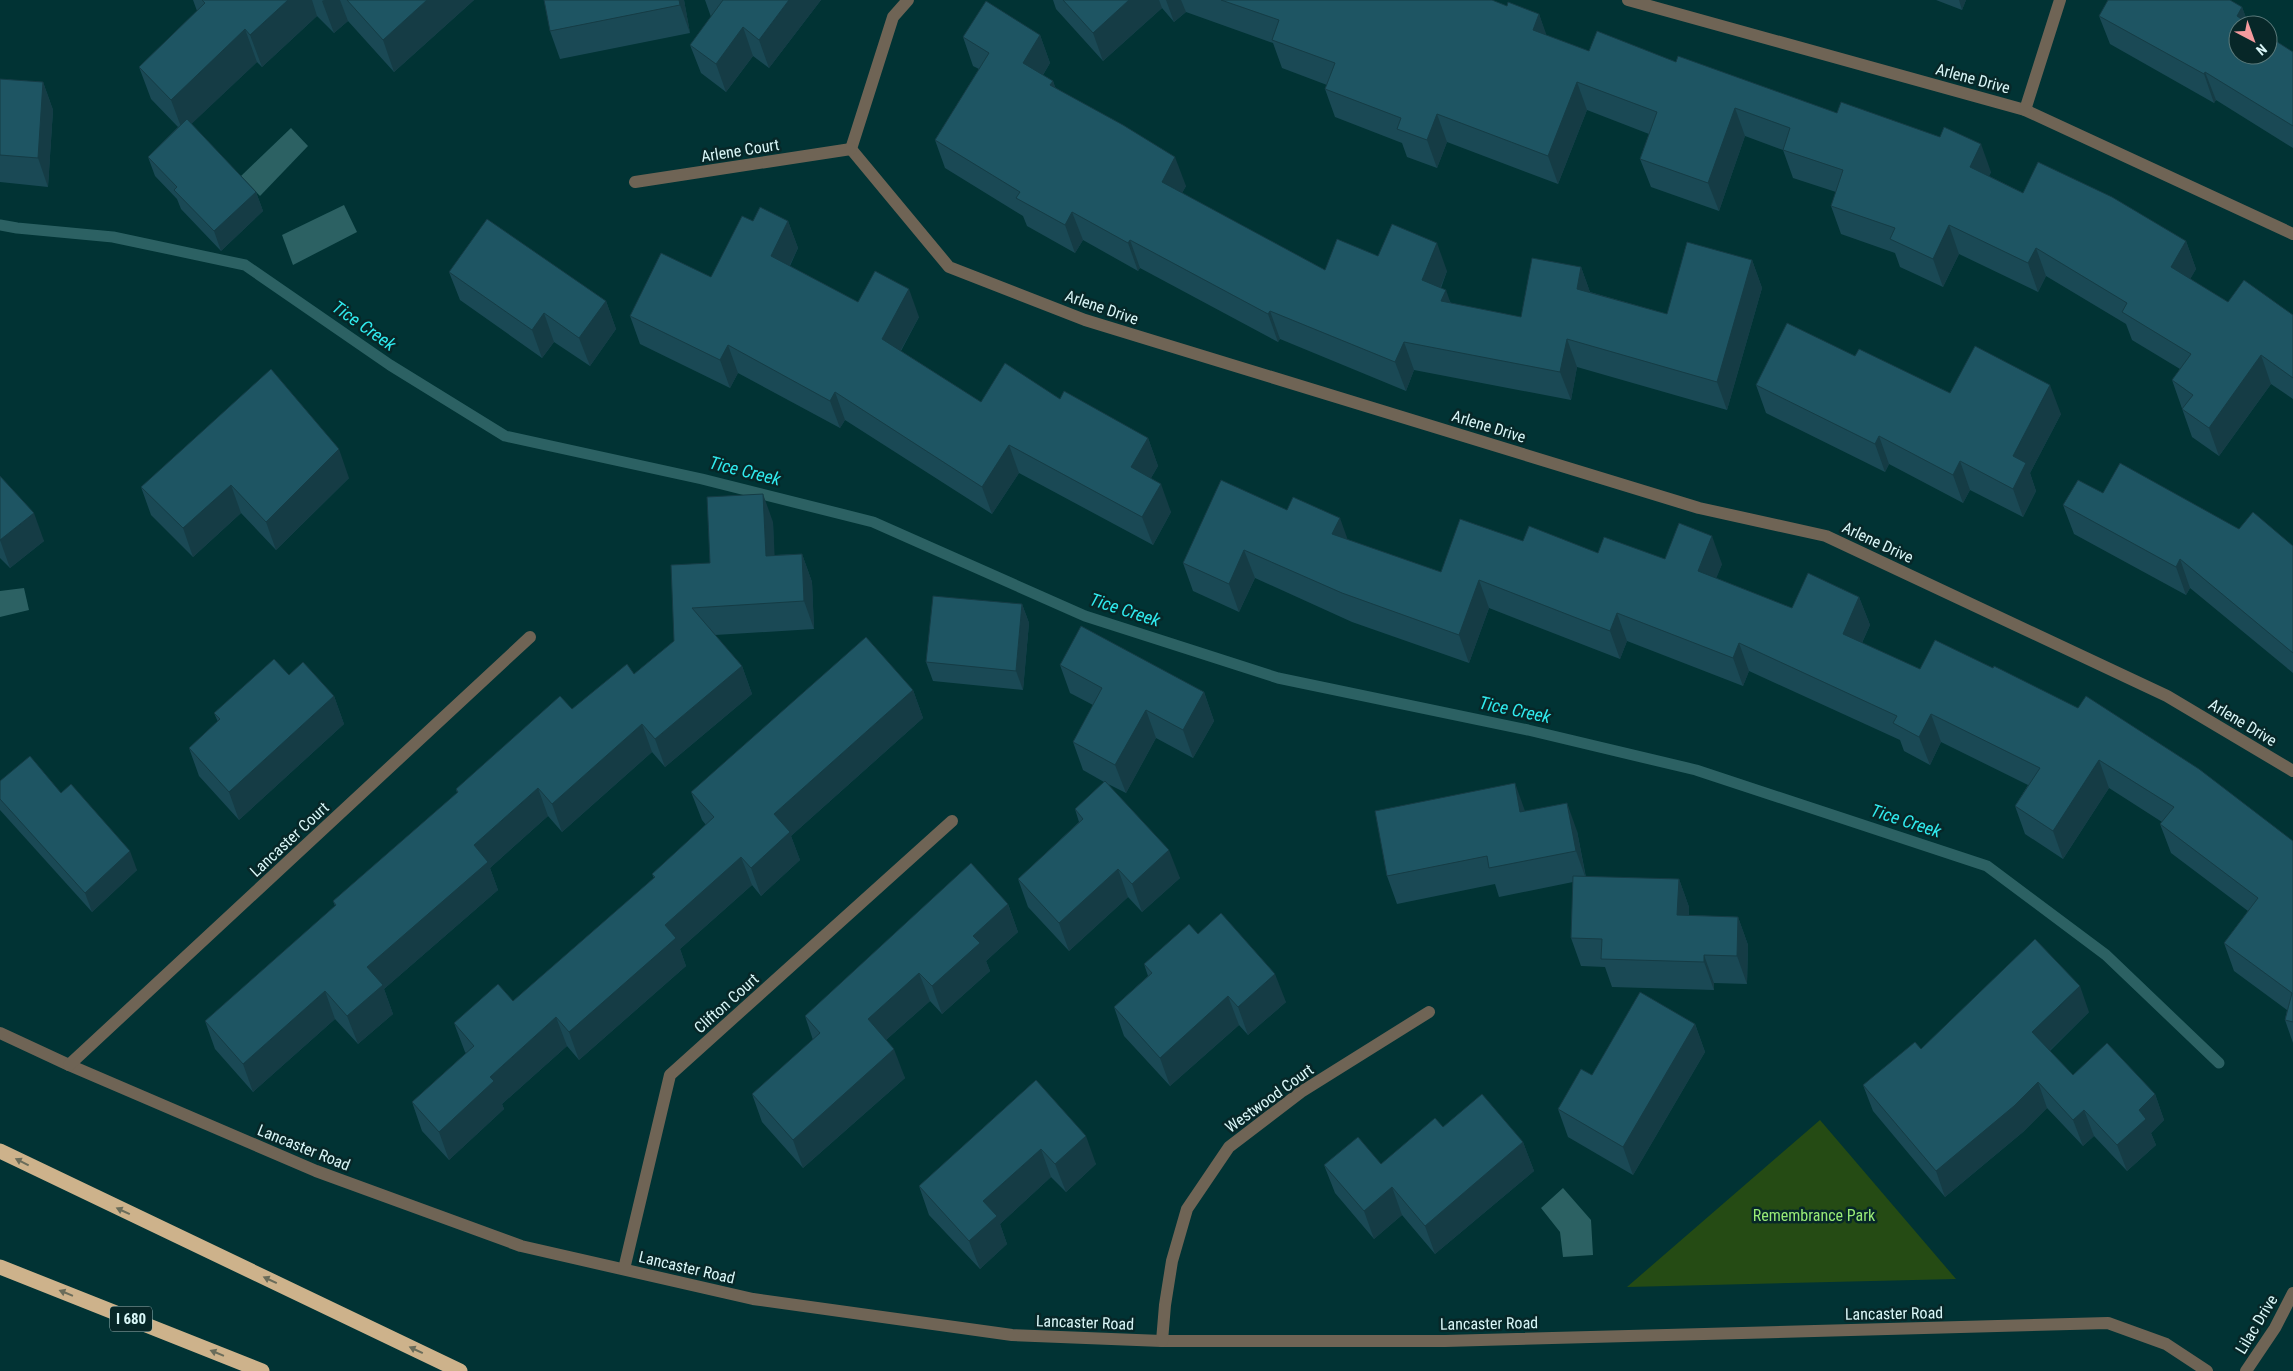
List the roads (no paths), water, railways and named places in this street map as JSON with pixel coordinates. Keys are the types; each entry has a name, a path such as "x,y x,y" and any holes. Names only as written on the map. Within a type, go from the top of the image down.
{"highway":[{"path":"0,1151 460,1371"},
{"name":"I 680","path":"0,1267 262,1371"}],"street":[{"path":"851,149 893,17 908,0"},
{"name":"Arlene Drive","path":"1628,0 2025,110 2293,234"},
{"path":"2025,110 2060,0"},
{"name":"Arlene Court","path":"635,182 851,149"},
{"name":"Arlene Drive","path":"851,149 949,267 1085,320 1699,508 1826,536 2167,696 2293,771"},
{"name":"Lancaster Court","path":"70,1065 530,637"},
{"name":"Clifton Court","path":"624,1269 670,1075 952,821"},
{"name":"Westwood Court","path":"1162,1341 1172,1261 1187,1209 1229,1147 1301,1092 1429,1012"},
{"name":"Lancaster Road","path":"0,1033 316,1171 521,1246 753,1299 1002,1334 1162,1341 1446,1341 2108,1323 2166,1344 2208,1371"},
{"name":"Lilac Drive","path":"2246,1371 2275,1328 2293,1293"}],"water":[{"path":"291,128 308,146 260,196 241,176"},
{"path":"344,205 357,232 293,265 282,235"},
{"path":"24,588 29,610 0,617 0,591"},
{"path":"1563,1188 1591,1220 1593,1255 1563,1257 1560,1232 1541,1208"}],"waterway":[{"name":"Tice Creek","path":"0,225 113,237 245,265 390,365 505,436 702,479 873,522 1085,616 1278,678 1528,730 1696,770 1987,866 2106,955 2219,1063"}],"park label":[{"name":"Remembrance Park","path":"1814,1215"}]}
